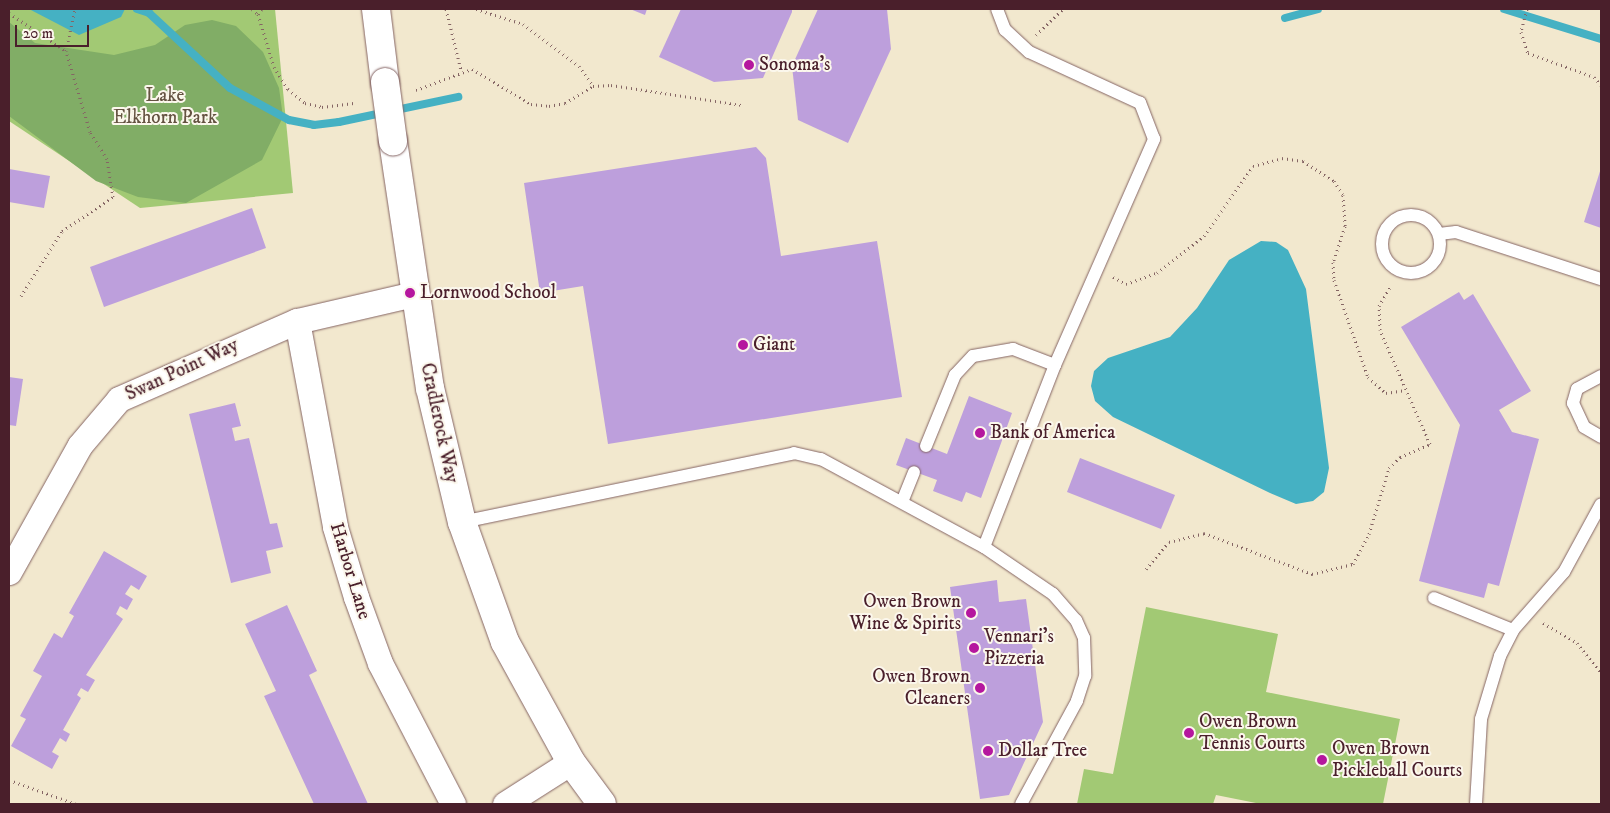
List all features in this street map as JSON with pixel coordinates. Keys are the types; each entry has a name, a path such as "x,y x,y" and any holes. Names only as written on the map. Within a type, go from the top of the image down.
{"street":[{"name":"Cradlerock Way","path":"376,9 414,294 430,388 462,522 505,642 571,762 602,804"},
{"name":"Swan Point Way","path":"9,572 80,445 119,399 297,321 414,294"},
{"name":"Harbor Lane","path":"297,321 335,527 356,597 380,663 453,804"},
{"path":"505,804 571,762"}],"lane":[{"path":"984,547 1055,365 1154,139 1153,128 1140,103 1029,52 1005,30 997,9"},
{"path":"1440,234 1438,256 1425,271 1399,271 1383,254 1384,232 1393,220 1407,214 1419,215 1440,234 1456,232 1601,279"},
{"path":"926,446 955,375 974,356 1013,349 1055,365"},
{"path":"1601,376 1577,389 1573,403 1584,427 1601,437"},
{"path":"462,522 794,453 821,459 984,547 1067,605 1084,638 1085,676 1077,701 1021,804"},
{"path":"902,502 914,472"},
{"path":"1476,804 1476,760 1487,686 1512,630 1564,572 1601,504"},
{"path":"1434,598 1512,630"}],"path":[{"path":"21,296 62,231 113,197 107,159 90,132 66,51 75,9"},
{"path":"252,9 258,14 274,67 288,89 305,103 322,106 354,102"},
{"path":"258,14 262,9"},
{"path":"446,9 461,70"},
{"path":"476,9 522,24 579,66 593,86"},
{"path":"1029,52 1038,32 1063,9"},
{"path":"1527,9 1522,32 1528,53 1594,77 1601,85"},
{"path":"9,13 66,51"},
{"path":"416,90 461,70 472,69 531,104 549,106 566,103 593,86 634,86 742,105"},
{"path":"1112,277 1126,284 1158,272 1204,236 1253,166 1282,158 1303,160 1334,181 1343,195 1345,226 1333,262 1334,280 1368,377 1386,393 1404,390"},
{"path":"1146,569 1169,542 1204,533 1312,574 1353,564 1369,534 1389,468 1400,458 1430,444 1404,390 1378,319 1390,287"},
{"path":"1527,613 1577,643 1601,673"},
{"path":"9,780 76,804"}],"green space":[{"name":"Lake Elkhorn Park","path":"9,9 275,9 293,193 140,208 9,121"},
{"name":"Lake Elkhorn Park","path":"212,20 236,26 263,52 279,88 283,117 262,160 186,203 138,197 96,181 9,116 9,22 35,43 114,55 155,45 185,25"},
{"path":"1146,607 1278,634 1266,692 1400,719 1383,804 1261,804 1216,795 1213,804 1077,804 1084,769 1113,774"}],"water":[{"path":"29,9 125,9 121,17 79,35"},
{"path":"1261,241 1276,242 1288,250 1306,289 1329,468 1324,492 1313,501 1296,504 1113,417 1095,401 1091,386 1094,371 1108,358 1170,337 1197,308 1229,260"}],"building":[{"path":"630,9 647,9 645,15"},
{"path":"681,9 792,9 792,12 763,78 714,82 659,57"},
{"path":"818,9 887,9 891,49 848,143 798,120 792,66"},
{"name":"Giant","path":"756,147 766,158 781,256 877,241 902,397 608,444 583,286 540,293 524,183"},
{"path":"1601,168 1601,228 1584,222"},
{"path":"9,169 50,176 44,208 9,202"},
{"path":"252,208 266,248 104,307 90,267"},
{"path":"1459,292 1464,300 1473,294 1531,391 1499,410 1512,432 1539,439 1499,586 1488,583 1484,598 1419,581 1460,425 1401,327"},
{"path":"9,377 23,379 16,426 9,425"},
{"name":"Bank of America","path":"969,396 1012,413 981,498 966,492 962,502 933,491 937,480 896,465 906,438 947,454"},
{"path":"235,403 241,426 232,428 235,441 249,438 270,524 277,523 283,547 266,551 271,573 231,583 189,414"},
{"path":"1080,458 1175,495 1161,529 1067,492"},
{"path":"104,551 147,576 139,590 131,585 125,594 133,599 127,610 120,606 116,614 123,619 86,675 95,680 88,692 81,688 77,695 81,698 63,730 70,734 66,742 60,738 52,752 59,756 52,769 11,746 26,719 20,716 42,676 33,671 54,633 62,638 74,616 69,613"},
{"path":"997,580 999,602 1026,599 1043,722 1009,795 980,799 950,587"},
{"path":"287,605 317,671 309,675 368,804 314,804 264,696 276,691 245,624"}],"waterway":[{"path":"137,9 149,13 230,88 289,120 314,125 339,122 458,97"},
{"path":"1285,18 1318,9"},
{"path":"1504,9 1601,39"}],"place":[{"name":"Sonoma's","path":"749,65"},
{"name":"Lornwood School","path":"410,293"},
{"name":"Giant","path":"743,345"},
{"name":"Bank of America","path":"980,433"},
{"name":"Owen Brown Wine & Spirits","path":"971,613"},
{"name":"Vennari's Pizzeria","path":"974,648"},
{"name":"Owen Brown Cleaners","path":"980,688"},
{"name":"Owen Brown Tennis Courts","path":"1189,733"},
{"name":"Dollar Tree","path":"988,751"},
{"name":"Owen Brown Pickleball Courts","path":"1322,760"}]}
